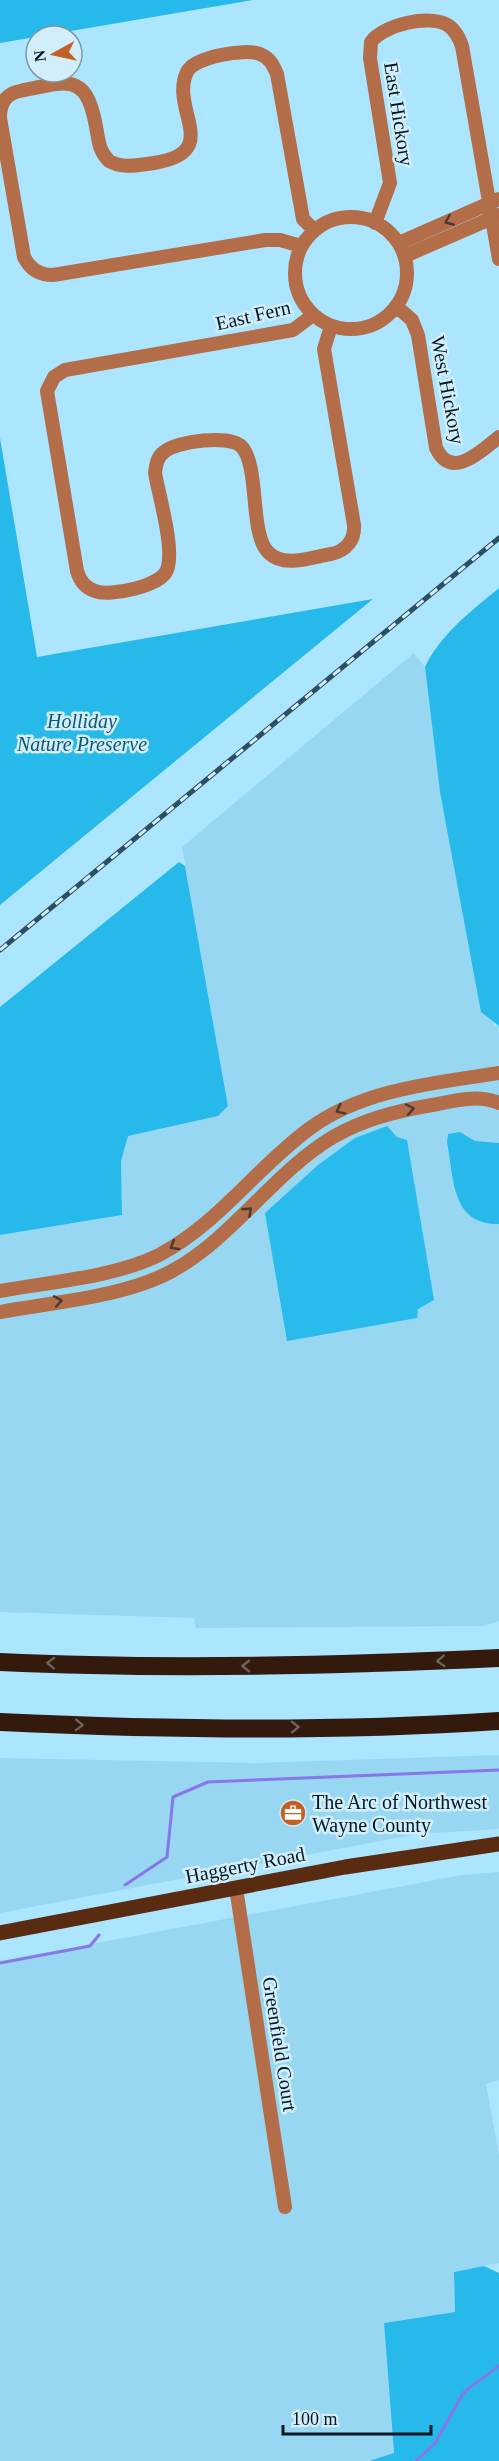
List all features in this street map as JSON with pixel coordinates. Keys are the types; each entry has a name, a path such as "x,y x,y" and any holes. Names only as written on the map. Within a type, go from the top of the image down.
{"highway":[{"path":"0,1662 314,1667 499,1658"},
{"path":"0,1722 260,1727 499,1721"}],"main road":[{"name":"Haggerty Road","path":"0,1933 407,1856 499,1844"}],"street":[{"name":"East Hickory","path":"375,223 390,183 370,58 371,42 385,28 426,20 448,25 459,37 496,216"},
{"path":"313,315 330,326 349,329 369,326 384,318 396,306 403,294 407,277 405,256 399,243 375,223 361,218 344,218 314,230 301,246 280,240 265,240 53,275 38,272 29,266 24,257 0,118 3,104 6,97 17,92 71,84 90,97 100,148 109,161 129,166 168,160 184,152 191,141 184,91 184,78 188,69 199,60 244,52 260,54 270,60 277,74 303,219 314,230"},
{"path":"399,243 494,201"},
{"path":"405,256 496,216 499,259"},
{"name":"East Fern","path":"301,246 295,265 296,285 313,315 292,330 65,370 54,377 48,391 51,418 77,571 85,585 97,592 108,593 152,585 163,577 169,562 155,473 157,461 171,447 223,438 237,442 246,454 262,541 270,554 286,561 336,553 348,546 354,525 324,349 330,326"},
{"name":"West Hickory","path":"396,306 412,320 418,335 439,456 451,463 461,464 499,437"},
{"path":"0,1291 84,1276 151,1258 180,1242 210,1221 295,1140 335,1113 380,1095 499,1073"},
{"path":"465,1078 468,1099"},
{"path":"0,1312 127,1287 170,1272 196,1256 222,1235 307,1156 345,1131 386,1114 468,1099 499,1103"},
{"path":"210,1221 222,1235"},
{"path":"84,1276 88,1296"},
{"name":"Greenfield Court","path":"236,1888 285,2206"}],"shaded area":[{"path":"414,653 425,667 440,792 495,1026 499,1026 499,1621 483,1626 196,1628 194,1618 0,1612 0,1235 122,1215 121,1160 128,1136 218,1116 228,1106 182,847"},
{"path":"387,1126 397,1137 407,1140 434,1300 418,1309 417,1318 287,1341 265,1213 318,1165 355,1138"},
{"path":"499,1755 499,1829 417,1834 0,1913 0,1758 256,1763"},
{"path":"499,1872 499,2080 486,2084 499,2155 499,2263 454,2272 455,2312 384,2323 394,2453 371,2461 0,2461 0,1961 462,1875"}],"green space":[{"path":"0,0 253,0 84,29 84,24 24,24 24,39 0,43"},
{"name":"Holliday Nature Preserve","path":"0,438 37,657 373,599 0,905"},
{"path":"499,588 499,1026 481,1012 440,792 425,667 431,655 448,634"},
{"path":"179,862 185,866 228,1106 218,1116 128,1136 121,1161 122,1215 0,1235 0,1007"},
{"path":"460,1132 475,1141 499,1143 499,1224 483,1222 472,1217 463,1208 458,1197 447,1142 448,1134"},
{"path":"484,2266 499,2273 499,2461 369,2461 394,2453 384,2323 455,2312 454,2272"}],"waterway":[{"path":"125,1885 167,1857 173,1797 208,1782 499,1770"},
{"path":"0,1963 90,1946 99,1935"},
{"path":"416,2461 435,2443 464,2392 499,2366"}],"railway":[{"path":"0,950 499,538"}],"place":[{"name":"The Arc of Northwest Wayne County","path":"293,1813"}]}
